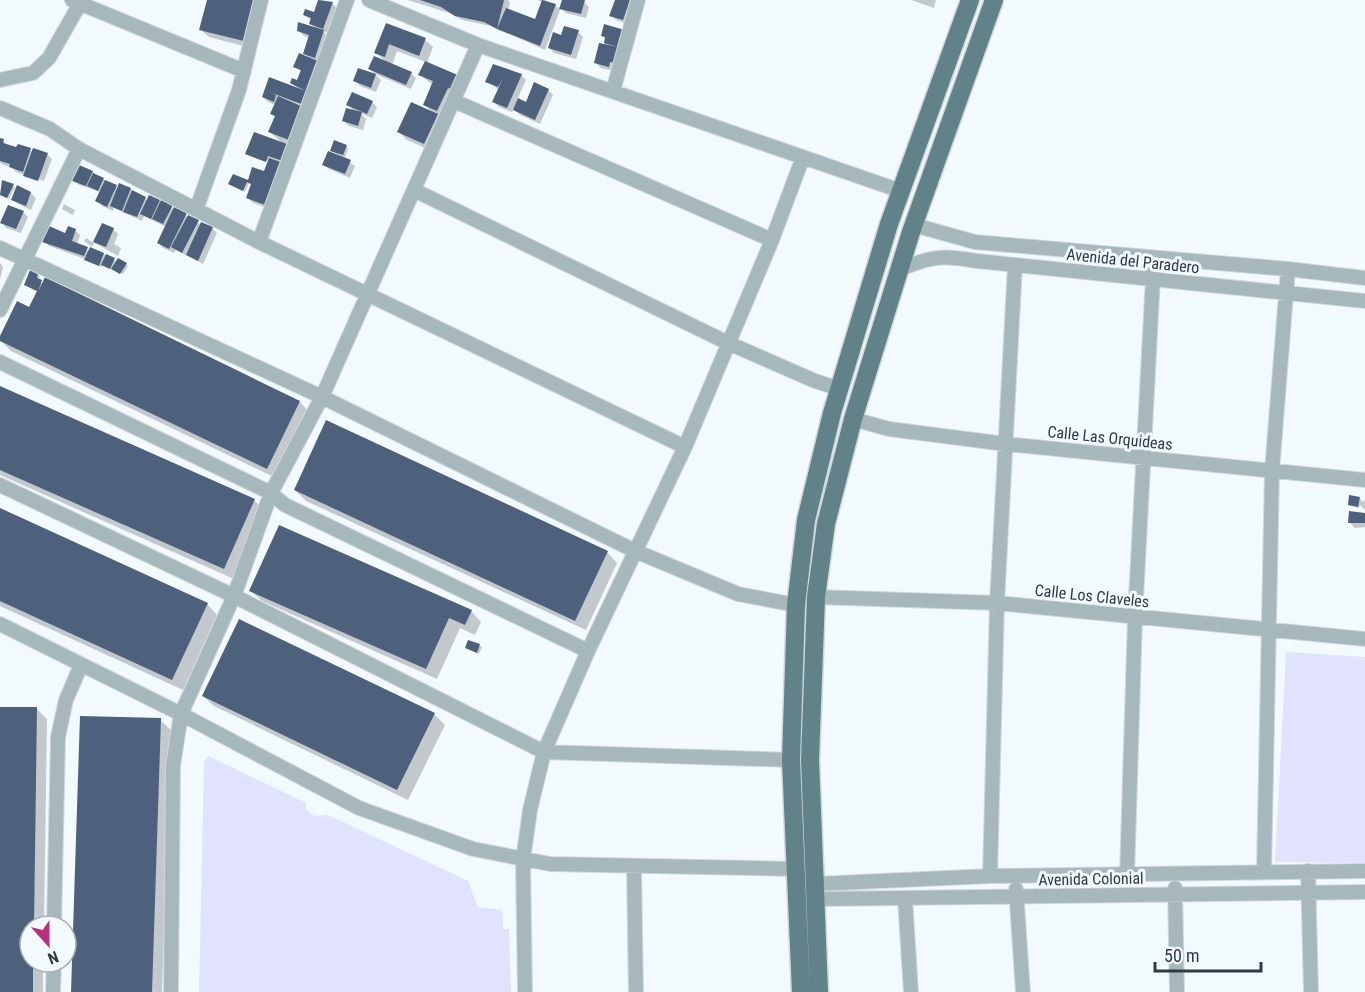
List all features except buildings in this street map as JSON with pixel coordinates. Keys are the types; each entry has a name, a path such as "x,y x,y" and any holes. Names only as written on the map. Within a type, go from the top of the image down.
{"main road":[{"path":"801,992 791,760 796,604 806,520 840,389 890,224 970,0"},
{"path":"819,992 810,760 816,597 826,524 853,419 912,228 994,0"},
{"path":"890,224 912,228"}],"street":[{"path":"196,210 239,90 261,0"},
{"path":"259,242 347,0"},
{"path":"369,0 384,2 478,45 901,191"},
{"path":"613,91 638,0"},
{"path":"0,80 33,73 49,58 78,1 244,71"},
{"path":"171,992 173,766 181,714 234,596 271,493 322,397 478,45"},
{"path":"454,101 772,240"},
{"path":"0,108 50,129 79,149 259,242 685,447"},
{"path":"0,310 79,149"},
{"path":"525,992 523,860 530,810 544,752 588,651 685,447 772,240 803,158"},
{"path":"414,190 728,343 815,381 840,389"},
{"name":"Avenida del Paradero","path":"912,228 975,242 1288,269 1365,278"},
{"path":"0,248 322,397 635,551 738,594 796,604"},
{"name":"Avenida del Paradero","path":"900,269 927,258 949,256 1015,265 1365,301"},
{"path":"1127,875 1135,618 1154,258"},
{"path":"990,876 997,603 1015,265"},
{"path":"1264,871 1272,471 1288,269"},
{"path":"0,362 271,493 285,505 588,651"},
{"name":"Calle Las Orquideas","path":"853,419 889,429 1006,444 1365,480"},
{"path":"0,485 234,596 544,752 791,760"},
{"name":"Calle Los Claveles","path":"816,597 997,603 1365,639"},
{"path":"0,624 181,714 359,808 472,849 550,864 795,869"},
{"path":"54,914 58,737 66,700 81,665"},
{"path":"634,867 636,992"},
{"path":"1308,871 1311,992"},
{"path":"816,892 990,876 1365,871"},
{"path":"1175,873 1177,992"},
{"path":"1016,876 1023,992"},
{"name":"Avenida Colonial","path":"816,892 905,898 1365,892"},
{"path":"905,898 911,992"},
{"path":"53,992 54,974"}],"shaded area":[{"path":"1286,652 1365,657 1365,863 1275,862"},
{"path":"208,756 306,803 306,809 314,816 328,815 468,881 478,907 502,910 503,929 509,929 511,992 199,992 204,762"}]}
